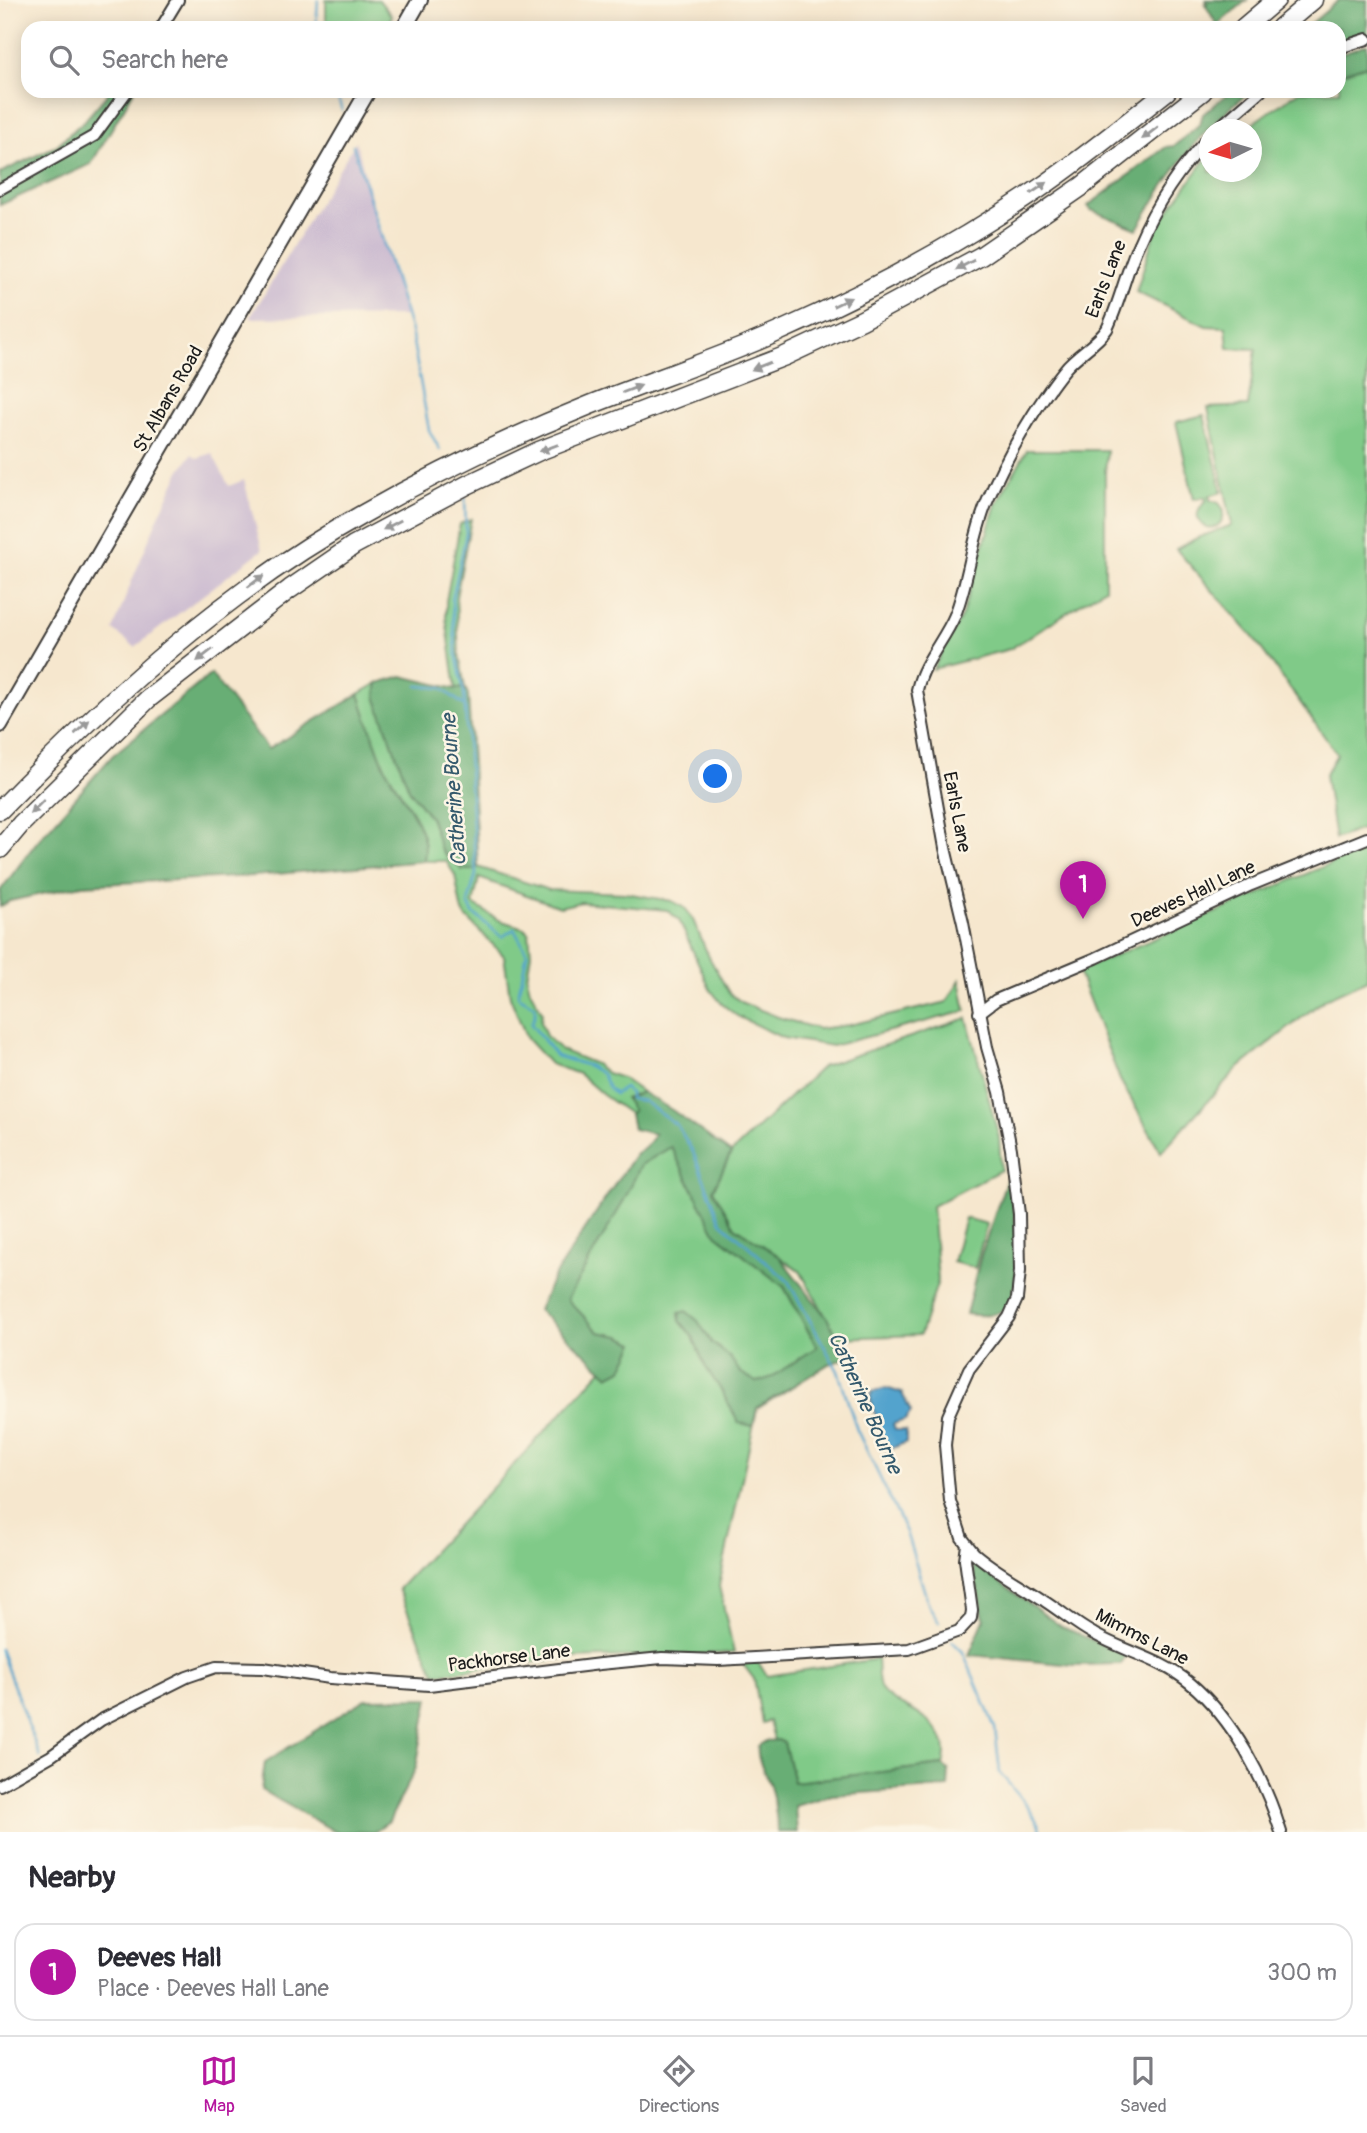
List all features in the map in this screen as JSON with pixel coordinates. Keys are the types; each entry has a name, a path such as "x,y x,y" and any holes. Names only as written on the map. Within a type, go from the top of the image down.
{"highway":[{"path":"1251,21 1276,0"},
{"path":"1288,21 1313,0"},
{"path":"0,810 111,700 161,656 287,559 363,514 450,468 588,406 776,333 848,299 965,236 1098,146 1158,98"},
{"path":"0,849 30,815 148,699 290,589 354,545 459,489 539,451 785,356 862,320 981,257 1081,187 1194,98"}],"main road":[{"path":"408,21 421,0"},
{"name":"St Albans Road","path":"0,725 364,98"}],"street":[{"path":"165,21 178,0"},
{"path":"1346,46 1367,38"},
{"path":"0,189 94,136 122,98"},
{"path":"1229,119 1253,98"},
{"name":"Earls Lane","path":"967,1545 962,1538 950,1501 945,1445 948,1416 970,1369 1009,1317 1017,1299 1020,1271 1019,1214 1000,1092 979,1013 963,923 945,848 917,690 921,673 954,615 977,527 988,500 1024,432 1066,367 1107,329 1138,244 1175,177 1199,148"},
{"name":"Deeves Hall Lane","path":"979,1013 996,1000 1096,958 1251,885 1367,838"},
{"path":"976,992 996,1000"},
{"name":"Packhorse Lane","path":"0,1786 51,1756 102,1720 187,1677 216,1667 263,1668 330,1678 429,1685 663,1658 719,1660 909,1649 959,1631 971,1618 965,1559 967,1545"},
{"name":"Mimms Lane","path":"967,1545 985,1562 1094,1635 1153,1659 1190,1683 1222,1717 1253,1765 1281,1832"}],"shaded area":[{"path":"356,141 388,261 408,316 250,318"},
{"path":"212,453 229,486 244,480 262,550 135,647 113,630 131,583 180,471 192,454 197,458"}],"green space":[{"path":"326,0 379,0 392,16 389,21 326,21"},
{"path":"1206,0 1247,0 1222,21 1215,21"},
{"path":"1339,0 1367,0 1367,33 1346,40 1346,21 1314,21"},
{"path":"1367,44 1367,65 1346,72 1346,52"},
{"path":"1367,65 1367,827 1335,839 1325,775 1337,754 1253,637 1176,549 1232,525 1208,408 1248,406 1256,349 1228,348 1226,327 1206,326 1136,292 1156,228 1199,169 1199,182 1262,182 1262,119 1259,119 1290,98 1346,98 1346,72"},
{"path":"104,98 130,98 91,164 0,205 0,173 56,146 86,119"},
{"path":"1222,98 1242,98 1218,119 1202,119 1203,114"},
{"path":"1199,125 1199,139 1162,189 1137,229 1091,210 1088,206 1166,147 1174,146"},
{"path":"1204,415 1222,492 1209,496 1210,500 1219,503 1224,510 1222,520 1211,528 1200,522 1198,516 1199,509 1206,501 1205,497 1194,499 1176,422"},
{"path":"1027,450 1107,450 1105,588 1010,649 933,669 962,615 996,504"},
{"path":"471,519 456,597 459,654 465,688 456,689 446,601 460,524"},
{"path":"211,674 268,749 359,694 385,767 419,825 425,850 423,861 254,876 82,885 10,901 0,907 0,891 36,843 112,756"},
{"path":"402,676 456,689 465,688 468,694 478,867 473,870 462,870 441,850 431,819 409,789 380,710 376,695 378,683"},
{"path":"378,683 376,695 380,710 409,789 431,819 441,850 451,861 472,870 478,867 549,890 625,893 672,901 685,908 693,920 729,993 743,1003 818,1029 849,1025 947,1002 960,980 966,1011 832,1046 783,1038 737,1016 722,1004 710,989 679,920 667,910 581,902 560,907 479,878 473,904 499,920 524,928 529,933 531,953 527,977 530,990 542,1012 541,1022 546,1036 561,1050 622,1078 642,1092 626,1099 633,1111 630,1114 579,1074 550,1064 527,1039 510,997 504,956 466,917 461,908 455,875 446,861 423,861 425,850 419,825 385,767 359,694"},
{"path":"1367,848 1367,980 1325,999 1236,1070 1161,1152 1120,1080 1078,971"},
{"path":"967,1018 999,1137 1001,1170 932,1206 938,1281 920,1335 838,1338 800,1271 735,1227 713,1190 731,1153 823,1066"},
{"path":"642,1092 672,1110 731,1153 713,1190 735,1227 779,1256 827,1318 849,1357 827,1365 757,1408 753,1426 739,1423 705,1366 693,1337 680,1321 679,1313 686,1311 698,1321 712,1343 729,1356 740,1372 756,1382 770,1378 817,1347 784,1287 716,1234 671,1147 641,1165 622,1204 567,1299 599,1332 620,1336 635,1343 622,1369 609,1376 538,1310 554,1276 635,1154 645,1147 655,1134 633,1129 630,1114 633,1111 625,1099"},
{"path":"666,1132 717,1227 784,1287 827,1365 757,1409 719,1586 734,1653 571,1658 435,1674 398,1589 612,1359 549,1305 645,1147"},
{"path":"1007,1178 1012,1182 1017,1250 1010,1301 1004,1310 995,1314 966,1314 981,1255"},
{"path":"965,1218 987,1224 975,1268 953,1262"},
{"path":"972,1563 1062,1627 1126,1655 1121,1664 1073,1665 969,1655 984,1620"},
{"path":"877,1659 878,1680 884,1694 923,1717 941,1737 945,1755 943,1765 794,1782 784,1743 774,1740 769,1721 762,1723 754,1679 742,1663 758,1662 767,1676"},
{"path":"429,1698 416,1768 389,1821 373,1832 336,1832 261,1790 265,1762 366,1699"},
{"path":"778,1740 784,1743 794,1782 943,1765 949,1771 948,1787 832,1795 795,1806 797,1832 777,1832 776,1813 769,1783 759,1760 758,1746 766,1741"}],"water":[{"path":"886,1388 902,1393 911,1412 905,1420 893,1424 895,1430 906,1430 906,1442 886,1451 870,1397 872,1392"}],"waterway":[{"name":"Catherine Bourne","path":"316,21 318,0"},
{"name":"Catherine Bourne","path":"338,98 342,110"},
{"name":"Catherine Bourne","path":"353,145 411,331 429,430 440,450"},
{"name":"Catherine Bourne","path":"465,498 466,534 452,601 456,653 464,693 476,874 468,903 473,913 502,937 514,929 527,953 518,996 535,1006 531,1024 556,1056 589,1066 602,1074 609,1089 615,1094 624,1088 630,1093 630,1099 643,1101 677,1125 693,1152 721,1222 788,1281 838,1371 857,1430 906,1532 929,1606 939,1622"},
{"path":"418,686 441,688 465,706"},
{"path":"952,1641 963,1652 995,1728 1000,1773 1028,1807 1039,1825 1040,1832"},
{"path":"0,1649 40,1757"}],"place":[{"name":"Deeves Hall","path":"1083,919"}]}
